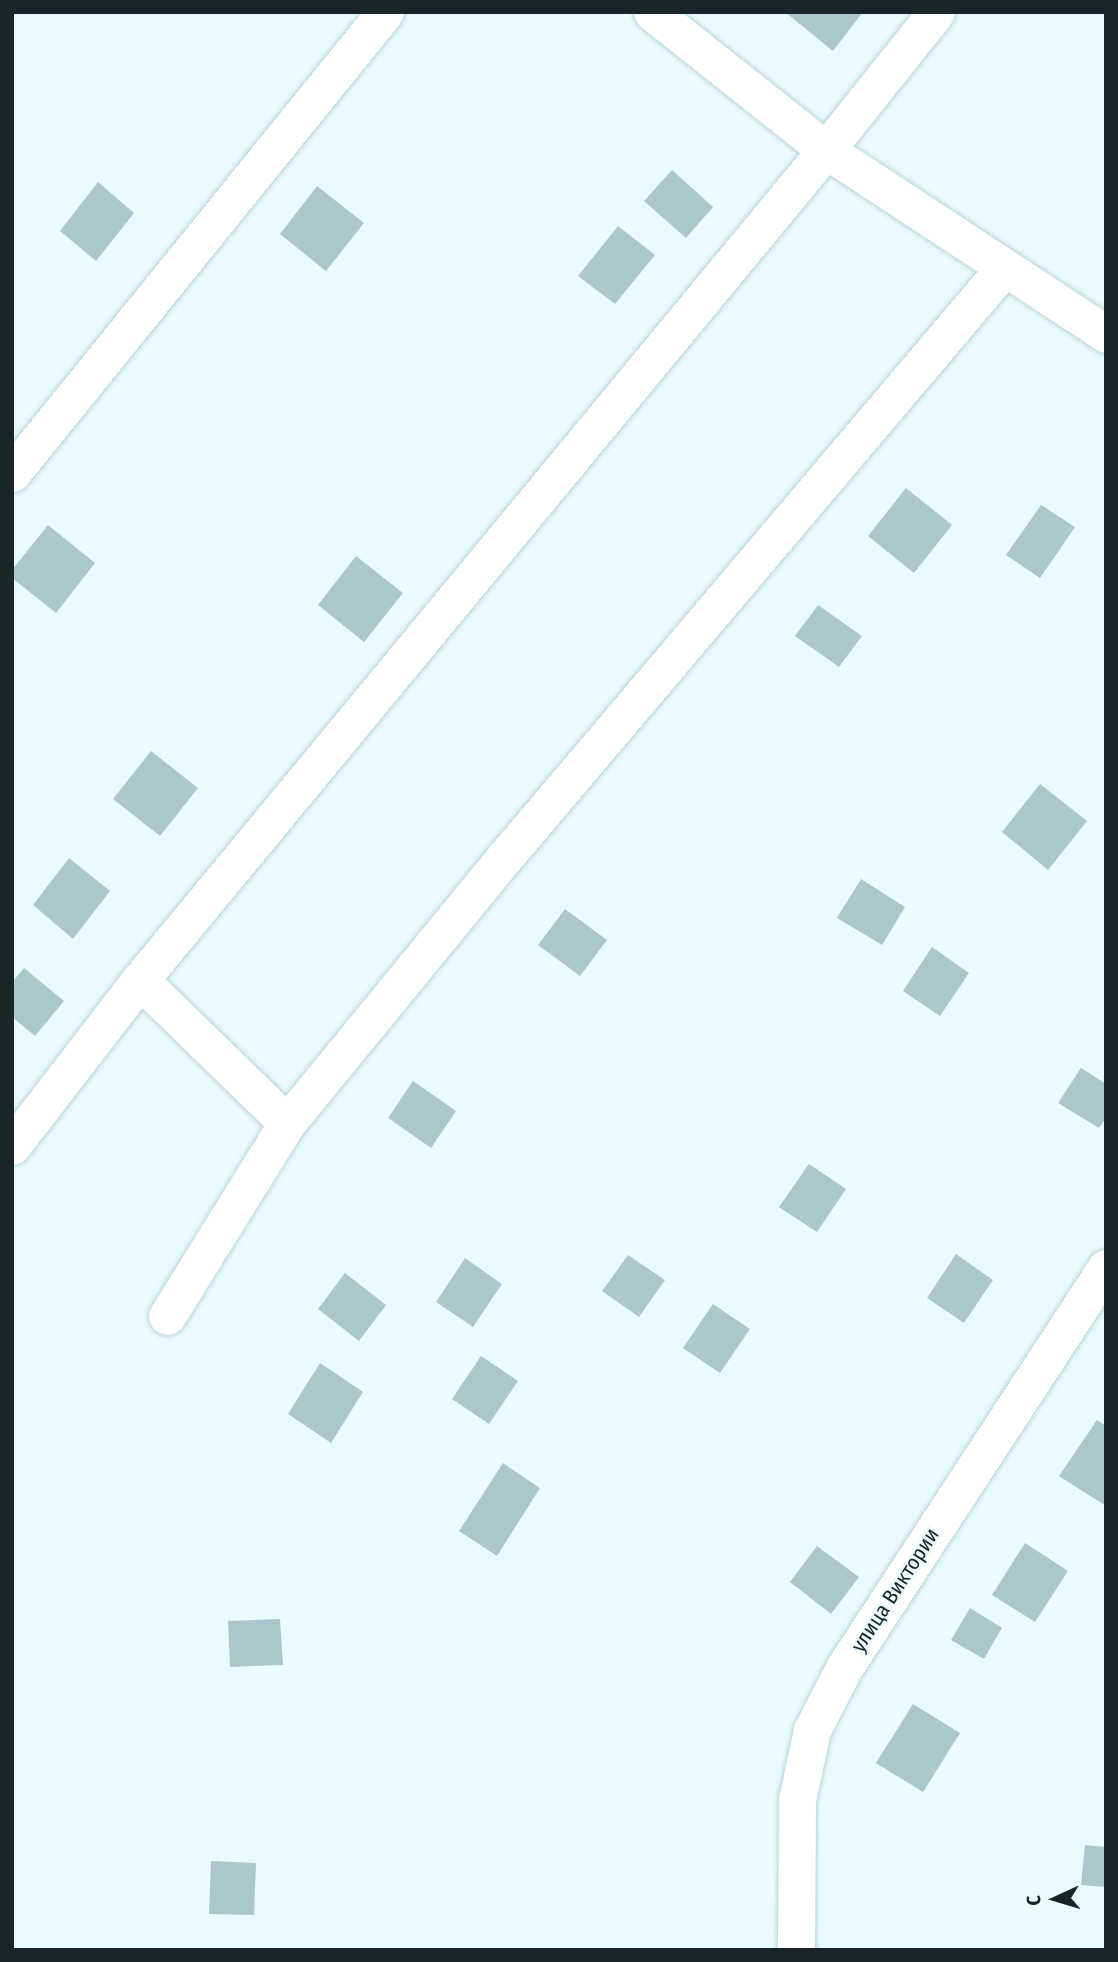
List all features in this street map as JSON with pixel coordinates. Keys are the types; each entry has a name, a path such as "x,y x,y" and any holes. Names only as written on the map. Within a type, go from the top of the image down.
{"street":[{"path":"12,473 385,12"},
{"path":"652,12 826,150 1106,334"},
{"path":"12,1146 140,980 826,150 936,12"},
{"path":"167,1316 287,1123 514,846 1004,268"},
{"path":"140,980 287,1123"},
{"name":"улица Виктории","path":"796,1950 797,1800 812,1730 844,1668 1106,1268"}],"building":[{"path":"785,12 863,12 833,51"},
{"path":"672,170 713,207 686,238 644,201"},
{"path":"98,182 134,213 96,261 60,231"},
{"path":"317,186 364,223 326,271 280,234"},
{"path":"618,226 655,255 615,304 578,276"},
{"path":"906,488 952,525 914,573 868,536"},
{"path":"1041,505 1075,527 1040,578 1006,555"},
{"path":"48,525 95,563 56,613 12,578 12,570"},
{"path":"356,556 403,593 364,642 318,605"},
{"path":"818,605 862,636 839,667 795,636"},
{"path":"151,751 198,788 160,836 113,799"},
{"path":"1040,784 1087,821 1048,870 1002,832"},
{"path":"69,858 110,891 73,939 33,905"},
{"path":"861,879 905,907 882,945 837,918"},
{"path":"565,909 607,940 580,976 538,945"},
{"path":"932,947 969,973 940,1016 903,991"},
{"path":"24,968 64,1001 35,1036 12,1017 12,982"},
{"path":"1081,1068 1106,1084 1106,1118 1099,1128 1058,1103"},
{"path":"413,1081 456,1111 431,1148 388,1118"},
{"path":"809,1164 846,1189 817,1232 779,1207"},
{"path":"956,1254 993,1280 964,1323 927,1298"},
{"path":"628,1255 665,1280 639,1317 602,1291"},
{"path":"465,1258 502,1284 473,1327 436,1302"},
{"path":"345,1273 386,1305 359,1341 318,1309"},
{"path":"713,1304 750,1329 720,1373 683,1348"},
{"path":"481,1356 518,1381 489,1424 452,1399"},
{"path":"320,1363 363,1392 331,1443 288,1414"},
{"path":"1097,1420 1106,1426 1106,1506 1059,1476"},
{"path":"503,1463 540,1488 497,1556 459,1531"},
{"path":"1025,1543 1068,1571 1035,1622 992,1595"},
{"path":"817,1546 859,1577 831,1614 790,1582"},
{"path":"970,1608 1002,1628 984,1659 951,1640"},
{"path":"280,1619 283,1665 230,1667 228,1621"},
{"path":"913,1704 960,1733 923,1792 876,1763"},
{"path":"1085,1845 1106,1847 1106,1887 1081,1885"},
{"path":"211,1861 256,1863 254,1915 209,1914"}]}
